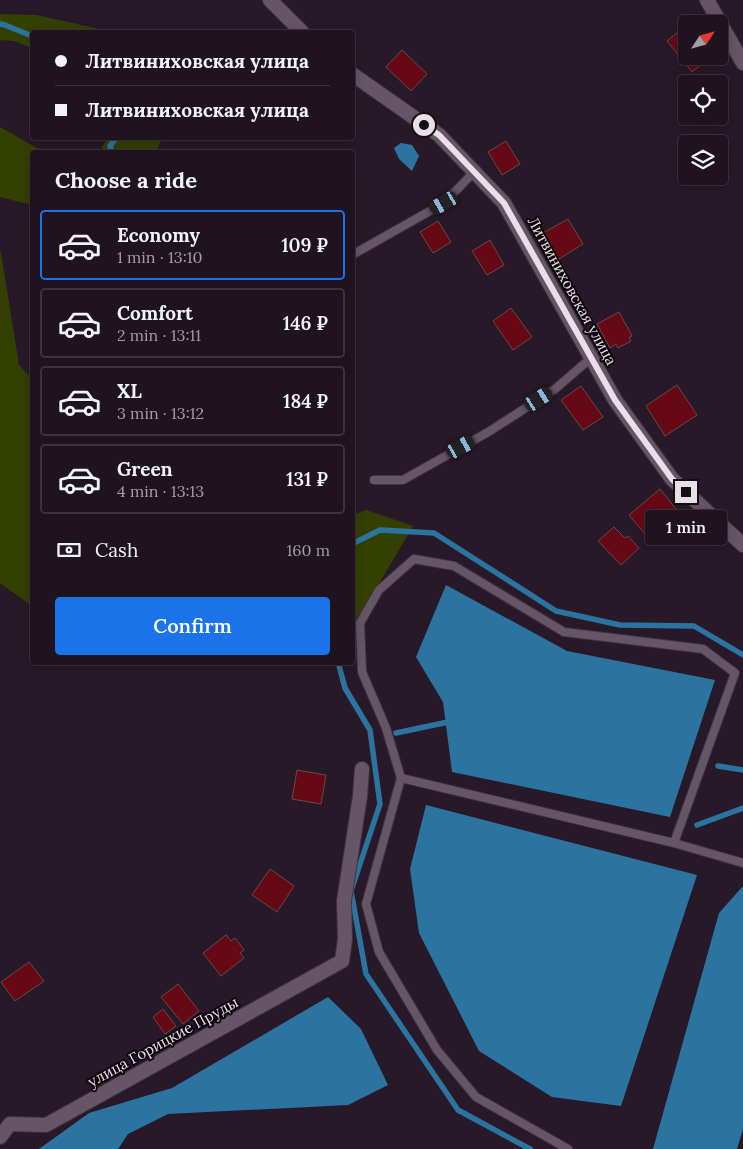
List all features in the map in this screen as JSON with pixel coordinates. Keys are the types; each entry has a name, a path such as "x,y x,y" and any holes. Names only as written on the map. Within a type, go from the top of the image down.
{"street":[{"path":"270,0 300,30"},
{"path":"707,0 743,64"},
{"name":"Литвиниховская улица","path":"355,76 439,135 504,203 615,400 672,479 743,545"},
{"name":"улица Горицкие Пруды","path":"0,1137 10,1124 46,1125 342,962 345,940 344,901 360,796 362,769"}],"lane":[{"path":"355,253 444,203 474,172"},
{"path":"374,480 403,480 490,431 555,389 591,358"},
{"path":"568,1149 476,1097 437,1050 379,952 366,904 401,778 386,728 362,672 360,623 379,590 414,559 454,566 564,632 704,649 735,673 674,843"},
{"path":"401,778 674,843 743,862"}],"green space":[{"path":"0,14 36,15 99,30 30,30 30,47 14,41 0,40"},
{"path":"0,127 40,150 30,150 30,204 0,197"},
{"path":"107,140 161,140 157,150 103,150 102,147"},
{"path":"0,252 19,365 30,377 30,605 0,583"},
{"path":"366,510 413,526 355,625 355,514"}],"water":[{"path":"401,143 412,145 419,156 412,171 399,159 394,148"},
{"path":"446,585 567,651 715,680 670,817 452,772 443,702 416,657"},
{"path":"426,805 697,875 621,1106 552,1097 479,1051 419,933 410,869"},
{"path":"743,886 743,1129 737,1149 653,1149 719,913"},
{"path":"328,997 361,1029 388,1085 348,1105 168,1114 128,1134 118,1149 39,1149 89,1113 172,1088"}],"building":[{"path":"678,32 678,55 667,41"},
{"path":"402,50 427,74 411,91 386,67"},
{"path":"686,65 701,65 692,72"},
{"path":"506,141 520,164 502,175 488,152"},
{"path":"568,219 583,244 559,259 543,233"},
{"path":"438,221 451,242 433,253 420,232"},
{"path":"490,240 504,265 487,275 472,251"},
{"path":"511,308 532,337 513,350 493,321"},
{"path":"619,312 632,336 629,337 631,341 618,348 616,344 610,348 597,324"},
{"path":"677,385 697,415 665,436 646,406"},
{"path":"581,386 603,417 583,430 561,400"},
{"path":"660,489 681,515 650,540 629,515"},
{"path":"614,527 625,538 628,536 639,548 621,565 598,541"},
{"path":"297,770 326,775 321,804 292,799"},
{"path":"270,869 294,886 277,912 252,895"},
{"path":"226,935 231,941 235,938 244,950 240,953 244,958 221,976 203,953"},
{"path":"29,962 44,981 15,1001 1,982"},
{"path":"178,984 199,1011 183,1024 161,997"},
{"path":"163,1009 176,1026 165,1034 153,1017"}],"waterway":[{"path":"0,24 30,35"},
{"path":"111,150 110,146 114,140"},
{"path":"355,542 380,530 434,533 556,611 620,625 694,626 743,655"},
{"path":"339,665 345,688 370,730 380,804 351,891 366,974 458,1110 530,1149"},
{"path":"396,733 453,721"},
{"path":"718,766 743,770"},
{"path":"697,825 743,808"}],"route":[{"path":"424,125 439,135 504,203 615,400 672,479 686,492"}]}
